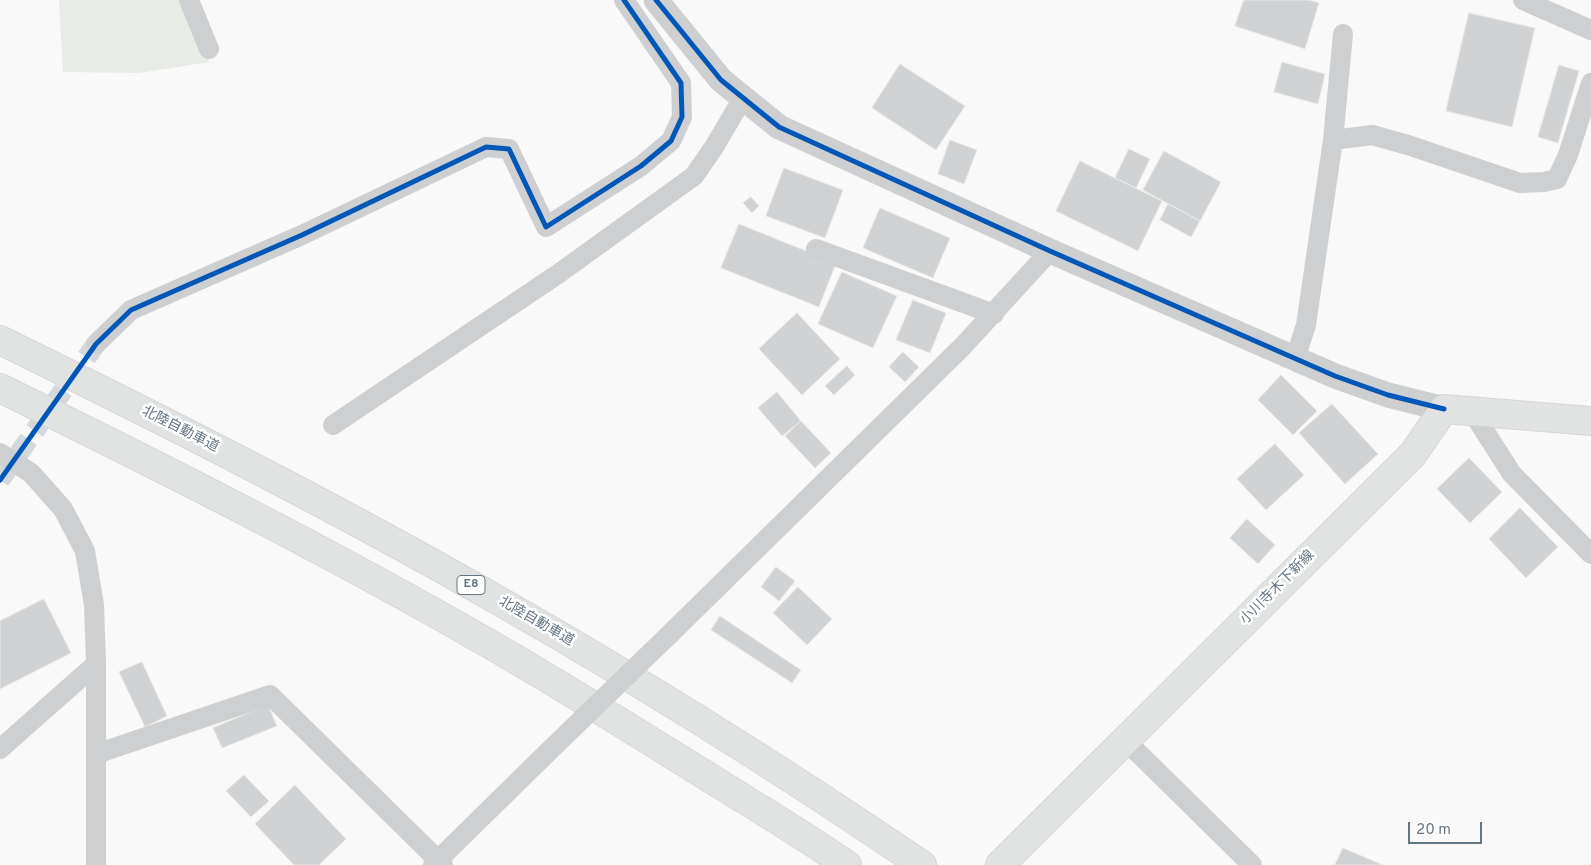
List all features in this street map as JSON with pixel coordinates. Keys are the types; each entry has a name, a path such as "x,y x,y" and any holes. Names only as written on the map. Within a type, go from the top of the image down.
{"main road":[{"name":"北陸自動車道","path":"0,340 327,506 501,602 672,703 826,801 922,865"},
{"path":"0,388 124,448 295,536 474,634 642,736 847,865"},
{"path":"1444,409 1591,421"},
{"name":"小川寺木下新線","path":"1009,856 1412,454 1444,409"}],"street":[{"path":"189,0 209,49"},
{"path":"96,344 131,310 302,235 486,147 508,149 546,227 641,166 671,142 682,117 681,83 624,0"},
{"path":"656,0 721,80 779,127 1050,251 1335,376 1388,395 1444,409"},
{"path":"1523,0 1591,30"},
{"path":"1295,359 1306,325 1333,140 1342,34"},
{"path":"1333,140 1372,135 1408,145 1520,183 1544,182 1557,179 1568,156 1591,83"},
{"path":"333,426 558,274 694,176 714,147 743,98"},
{"path":"816,249 994,314"},
{"path":"96,754 270,694 438,863 994,314 1050,251"},
{"path":"1471,410 1512,474 1591,554"},
{"path":"0,452 31,473 62,509 84,552 94,605 96,664 96,865"},
{"path":"0,749 96,664"},
{"path":"1125,740 1252,865"}],"shaded area":[{"path":"59,0 183,0 209,62 139,73 63,72"}],"building":[{"path":"1244,0 1309,0 1319,3 1305,49 1235,26"},
{"path":"1469,13 1535,28 1512,127 1446,111"},
{"path":"1282,62 1325,74 1318,104 1274,92"},
{"path":"900,64 965,106 936,150 872,108"},
{"path":"1559,65 1579,71 1558,143 1538,137"},
{"path":"950,140 977,150 964,184 938,174"},
{"path":"1129,149 1150,159 1136,188 1115,178"},
{"path":"1164,151 1221,182 1200,221 1143,190"},
{"path":"1080,161 1162,201 1138,251 1056,211"},
{"path":"784,168 843,190 825,238 766,216"},
{"path":"751,197 759,206 752,213 743,203"},
{"path":"1168,204 1200,221 1191,237 1160,220"},
{"path":"880,208 950,238 933,278 863,248"},
{"path":"739,224 836,263 819,307 721,268"},
{"path":"842,272 897,296 873,348 818,324"},
{"path":"913,300 946,313 930,353 896,340"},
{"path":"797,313 840,359 802,395 759,349"},
{"path":"903,352 919,367 905,382 889,367"},
{"path":"847,366 855,375 834,395 825,386"},
{"path":"1281,375 1317,411 1293,435 1258,400"},
{"path":"777,392 801,421 782,436 758,408"},
{"path":"1332,404 1378,454 1345,484 1299,433"},
{"path":"801,421 831,453 815,468 785,436"},
{"path":"1275,444 1304,475 1266,510 1237,479"},
{"path":"1469,458 1502,492 1470,523 1437,489"},
{"path":"1520,508 1558,547 1526,578 1489,539"},
{"path":"1247,519 1275,545 1258,564 1230,538"},
{"path":"776,567 795,581 779,601 761,587"},
{"path":"798,587 832,619 807,645 773,613"},
{"path":"44,599 71,653 0,689 0,621"},
{"path":"720,616 801,670 792,683 711,630"},
{"path":"142,662 167,716 145,727 119,672"},
{"path":"268,705 277,726 222,748 213,728"},
{"path":"244,775 269,801 251,817 226,791"},
{"path":"295,785 346,839 319,865 294,865 255,824"},
{"path":"1343,848 1383,865 1335,865"}],"tunnel":[{"path":"0,480 96,344"}],"cycle path":[{"path":"0,480 96,344 131,310 302,235 486,147 509,149 546,227 641,166 671,141 682,117 681,83 624,0"},
{"path":"656,0 721,80 779,127 1050,251 1335,376 1388,395 1444,409"}]}
